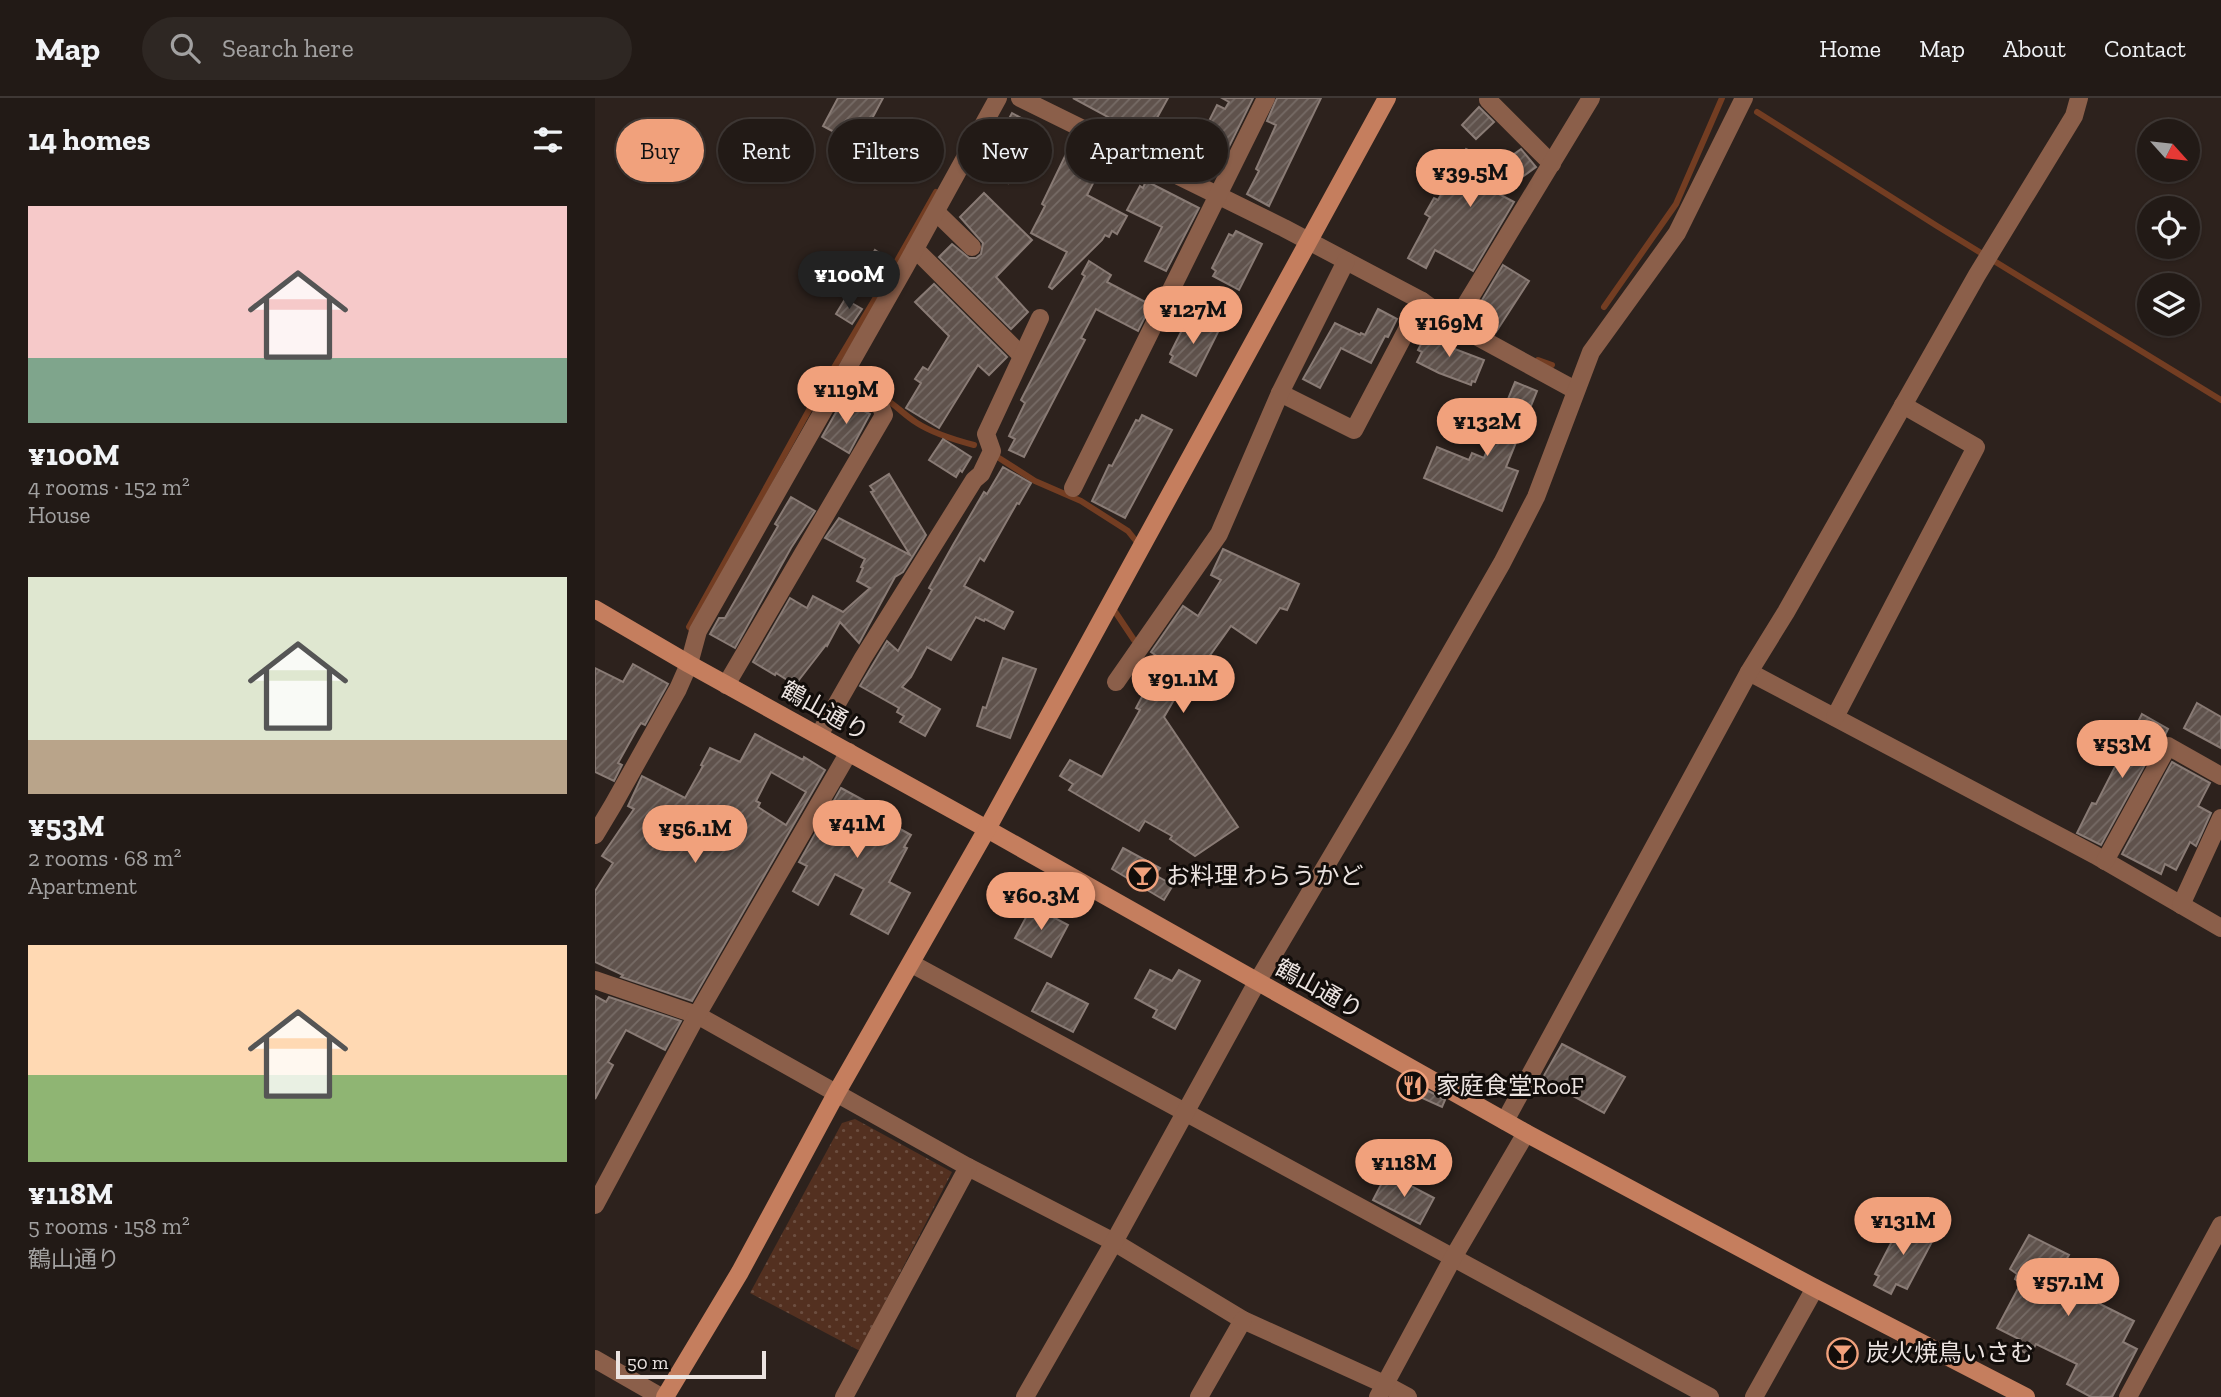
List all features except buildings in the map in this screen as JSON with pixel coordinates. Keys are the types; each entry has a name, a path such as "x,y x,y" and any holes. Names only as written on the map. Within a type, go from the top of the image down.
{"street":[{"path":"595,835 652,736 689,664 698,631 998,98"},
{"path":"1020,98 1310,242 1422,301 1454,324 1575,390"},
{"path":"1073,488 1266,98"},
{"path":"595,1359 663,1397 740,1272 837,1092 912,964 1387,98"},
{"path":"1454,324 1591,98"},
{"path":"1025,1397 1257,982 1502,563 1536,497 1591,352 1677,233 1744,98"},
{"path":"1505,1121 1749,672 1793,600 1977,275 2074,116 2078,98"},
{"path":"1488,100 1552,164"},
{"path":"936,212 972,247"},
{"path":"915,249 1021,355"},
{"path":"1116,682 1219,534 1280,393 1346,261"},
{"path":"1280,393 1354,430 1422,301"},
{"path":"819,735 863,658 974,480 981,474 992,451 986,434 1040,318"},
{"path":"726,685 884,415 879,402 840,381"},
{"path":"1835,717 1976,447 1903,405"},
{"name":"鶴山通り","path":"595,609 1526,1133 1815,1288 2026,1397"},
{"path":"1749,672 2105,861 2221,928"},
{"path":"2105,861 2168,746 2221,776"},
{"path":"595,1205 697,1015 849,752"},
{"path":"2181,905 2221,818"},
{"path":"912,964 1710,1397"},
{"path":"595,980 697,1015 968,1167 1114,1242 1243,1320 1381,1391 1408,1397"},
{"path":"1381,1391 1454,1256 1526,1133"},
{"path":"843,1397 968,1167"},
{"path":"2128,1397 2221,1225"},
{"path":"1754,1397 1815,1288"},
{"path":"1199,1397 1243,1320"}],"shaded area":[{"path":"855,1119 952,1172 860,1351 750,1293 842,1123"}],"waterway":[{"path":"1604,307 1676,204 1722,98"},
{"path":"1757,112 2221,400"},
{"path":"690,628 814,401 936,192"},
{"path":"1538,360 1552,365"},
{"path":"881,396 924,427 974,445"},
{"path":"999,458 1035,481 1081,501 1128,531 1140,546"},
{"path":"1112,607 1134,640"}],"place":[{"name":"お料理 わらうかど","path":"1143,876"},
{"name":"家庭食堂RooF","path":"1413,1086"},
{"name":"炭火焼鳥いさむ","path":"1843,1353"}]}
